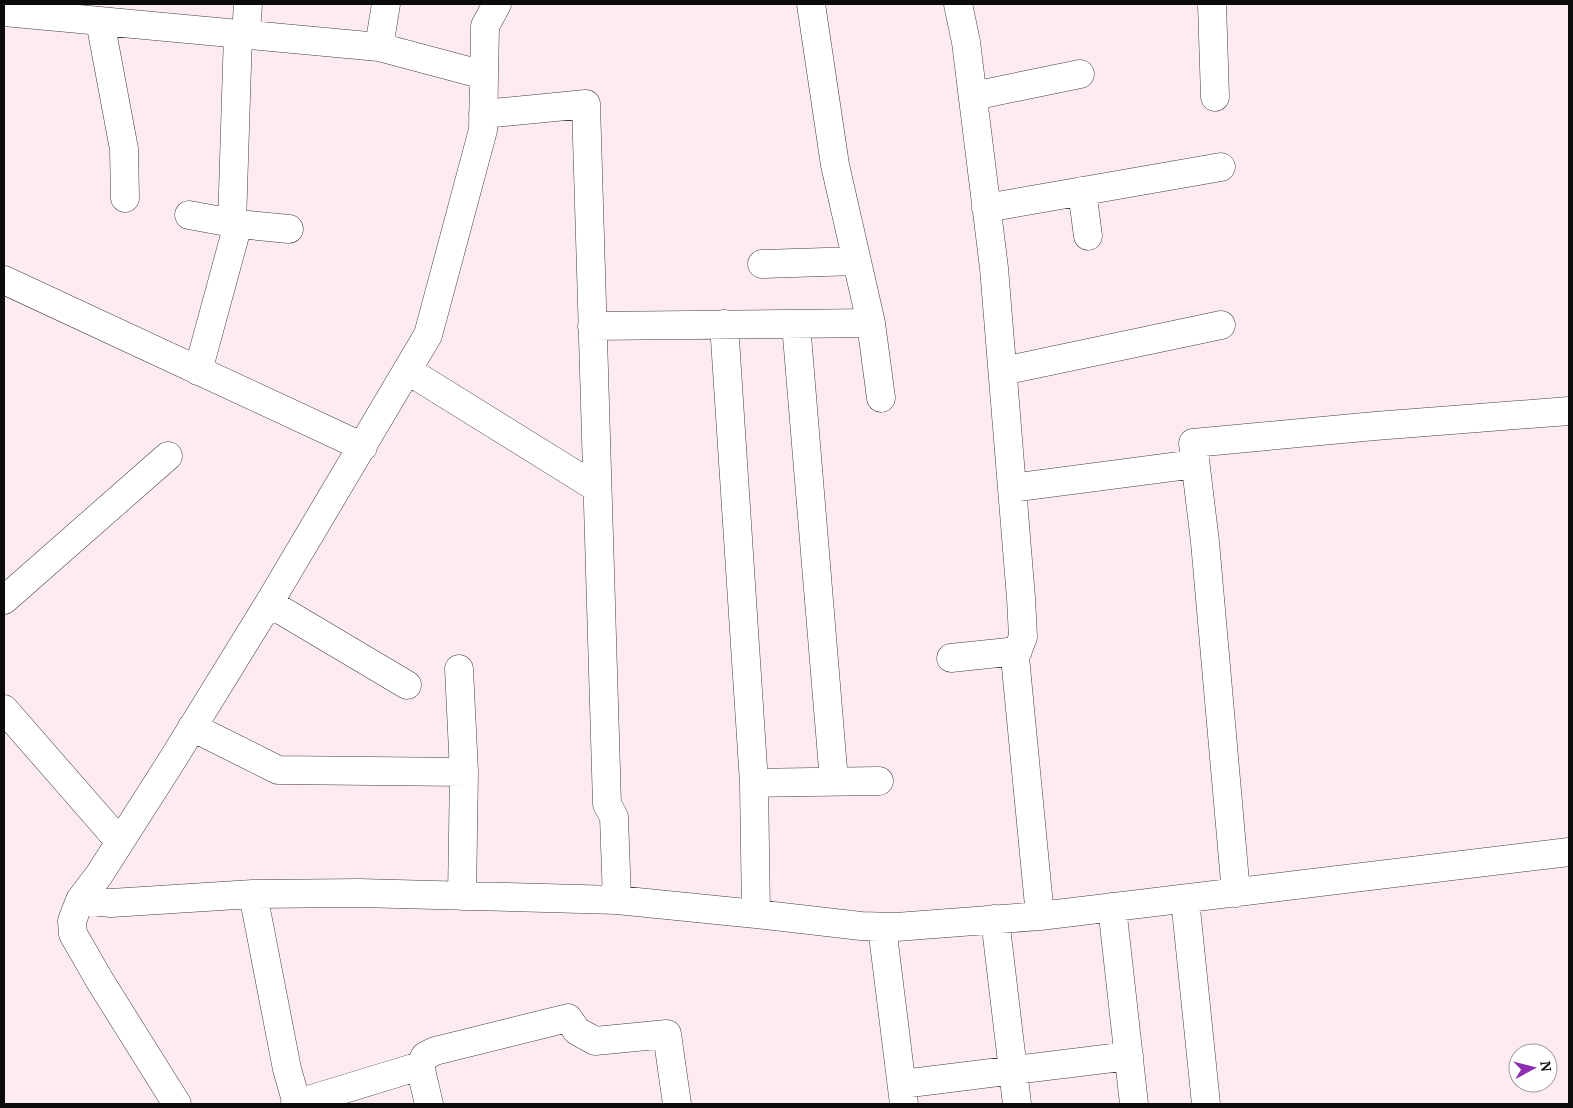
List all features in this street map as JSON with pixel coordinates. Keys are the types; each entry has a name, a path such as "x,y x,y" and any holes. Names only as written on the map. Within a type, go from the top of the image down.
{"street":[{"path":"198,371 235,223 242,34 248,4"},
{"path":"379,47 386,4"},
{"path":"177,1104 73,934 72,921 80,900 120,842 269,603 428,335 483,130 485,26 497,4"},
{"path":"811,4 835,165 871,323 881,398"},
{"path":"958,4 966,42 994,268 1023,637 1015,657 1040,916"},
{"path":"1212,4 1215,97"},
{"path":"4,12 95,15 242,34 379,47 484,75"},
{"path":"95,15 124,149 125,198"},
{"path":"973,96 1080,74"},
{"path":"483,114 586,104 597,488 604,647 607,804 614,817 617,900"},
{"path":"986,208 1221,167"},
{"path":"1082,191 1088,236"},
{"path":"190,215 235,223 289,228"},
{"path":"762,264 857,261"},
{"path":"4,280 363,447"},
{"path":"592,326 871,323"},
{"path":"724,324 754,783 756,914"},
{"path":"796,324 834,782"},
{"path":"1003,371 1221,325"},
{"path":"408,370 597,488"},
{"path":"1236,893 1205,542 1193,443 1375,426 1569,411"},
{"path":"4,600 168,456"},
{"path":"1012,488 1195,464"},
{"path":"269,603 407,685"},
{"path":"951,658 1018,651"},
{"path":"459,669 464,772 462,896"},
{"path":"4,709 120,842"},
{"path":"192,727 278,770 464,772"},
{"path":"754,783 879,781"},
{"path":"80,900 111,903 253,894 617,900 861,926 882,926 1040,916 1569,852"},
{"path":"253,894 287,1069 296,1104 420,1066"},
{"path":"1185,899 1206,1104"},
{"path":"1112,908 1134,1104"},
{"path":"995,919 1017,1104"},
{"path":"882,926 903,1094 1013,1070 1129,1056"},
{"path":"429,1104 420,1066 425,1056 435,1051 568,1018 577,1031 595,1041 667,1034 678,1104"}]}
